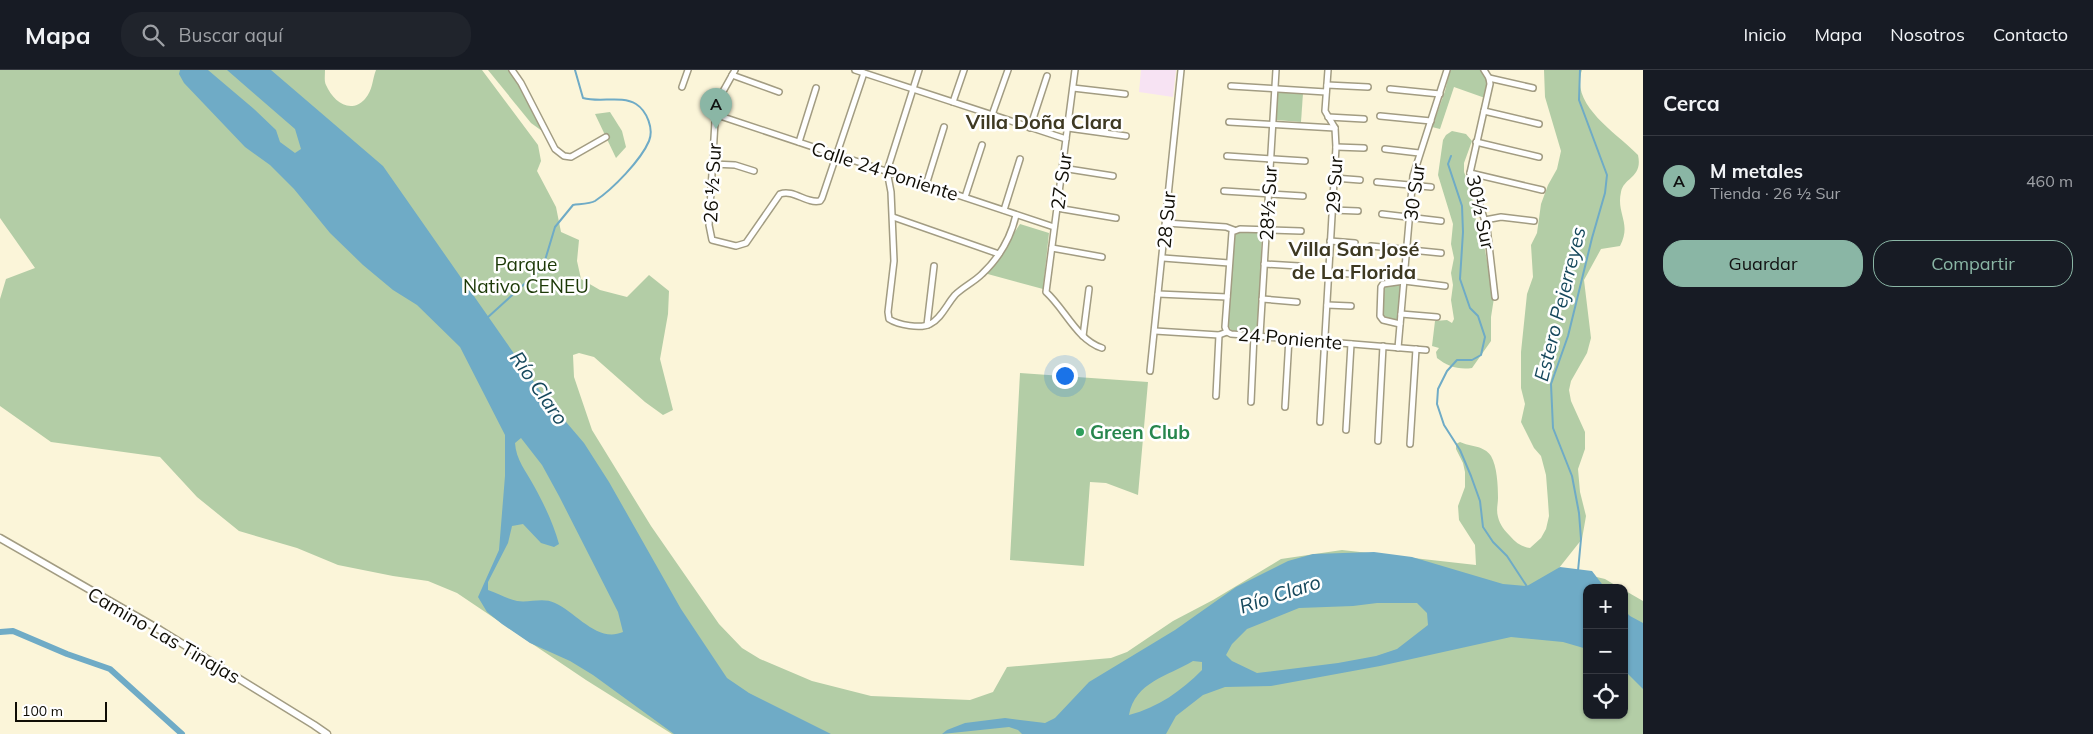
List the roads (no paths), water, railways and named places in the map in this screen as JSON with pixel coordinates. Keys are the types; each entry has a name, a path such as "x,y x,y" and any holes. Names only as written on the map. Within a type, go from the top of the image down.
{"street":[{"path":"512,70 519,79 558,152 564,156 571,157 606,137"},
{"path":"682,87 688,70"},
{"path":"855,70 872,73 913,89 1066,139"},
{"path":"919,70 886,171 891,192 894,261 888,315 889,319 896,322 929,324"},
{"path":"954,102 964,70"},
{"path":"992,115 1008,70"},
{"name":"27 Sur","path":"1075,70 1046,292 1083,336"},
{"name":"28 Sur","path":"1150,371 1181,70"},
{"name":"28½ Sur","path":"1251,402 1262,299 1276,70"},
{"name":"29 Sur","path":"1320,422 1336,147 1335,128 1325,111 1328,70"},
{"name":"30 Sur","path":"1398,348 1412,185 1419,153 1447,70"},
{"path":"1484,70 1489,78 1533,88"},
{"path":"733,73 779,92"},
{"name":"26 ½ Sur","path":"733,73 716,104 709,225 712,240 736,246 746,243 777,197 785,192 813,202 820,201 836,155"},
{"path":"836,155 864,73"},
{"path":"1030,128 1047,76"},
{"name":"30½ Sur","path":"1489,78 1490,84 1470,173 1485,220 1495,297"},
{"path":"1327,85 1368,87"},
{"path":"1231,86 1326,92"},
{"path":"799,142 816,88"},
{"path":"1073,88 1125,94"},
{"path":"1390,89 1440,94"},
{"path":"1484,111 1539,124"},
{"name":"Calle 24 Poniente","path":"716,113 720,116 1054,227"},
{"path":"1380,116 1430,122"},
{"path":"1328,117 1364,119"},
{"path":"1228,122 1335,128"},
{"path":"926,184 944,127"},
{"path":"1068,128 1126,136"},
{"path":"1476,142 1539,157"},
{"path":"964,197 982,145"},
{"path":"1336,147 1364,148"},
{"path":"1385,150 1419,153"},
{"path":"1227,156 1305,161"},
{"path":"1004,210 1020,159"},
{"path":"713,164 736,165 754,170"},
{"path":"1062,168 1113,176"},
{"path":"1470,173 1542,190"},
{"path":"1334,178 1360,180"},
{"path":"1377,182 1431,187"},
{"path":"1224,191 1303,196"},
{"path":"1057,208 1116,218"},
{"path":"1332,210 1358,211"},
{"path":"1382,214 1441,221"},
{"path":"929,324 956,295 982,275 999,254 1009,236 1016,215"},
{"path":"892,217 999,254"},
{"path":"1485,220 1501,217 1534,220"},
{"path":"1166,223 1226,227 1234,230 1301,231"},
{"path":"1227,332 1225,326 1229,263 1231,236 1234,230"},
{"path":"1330,241 1356,243"},
{"path":"1371,246 1441,253"},
{"path":"1052,248 1102,257"},
{"path":"1163,258 1229,263"},
{"path":"1264,264 1299,266"},
{"path":"929,324 934,266"},
{"path":"1329,273 1353,274"},
{"path":"1400,324 1384,320 1381,317 1381,287 1387,282 1404,281 1445,286"},
{"path":"1089,289 1083,336 1093,345 1102,348"},
{"path":"1158,294 1227,297"},
{"path":"1262,299 1297,302"},
{"path":"1327,305 1351,306"},
{"path":"1401,314 1437,317"},
{"name":"24 Poniente","path":"1155,331 1219,335 1227,332 1231,334 1426,350"},
{"path":"1216,396 1219,335"},
{"path":"1285,407 1289,338"},
{"path":"1346,430 1350,344"},
{"path":"1378,441 1384,346"},
{"path":"1410,444 1416,349"},
{"name":"Camino Las Tinajas","path":"0,538 160,630 326,734"}],"water":[{"path":"180,70 208,70 254,109 276,130 280,142 295,153 301,149 295,129 227,70 271,70 383,166 543,395 584,443 609,482 681,609 727,678 749,693 831,734 674,734 593,675 570,661 530,643 487,612 478,597 499,550 505,476 505,435 460,347 417,305 393,290 363,265 330,233 294,189 270,165 245,147 184,83 179,74","holes":["521,438 542,465 618,612 623,632 604,634 550,601 517,601 488,590 488,582 508,543 512,526 523,524 541,543 554,547 559,544 545,507 519,460 515,443"]},
{"name":"Río Claro","path":"1374,552 1412,557 1503,584 1527,586 1560,567 1592,571 1602,584 1583,584 1583,648 1563,642 1511,637 1380,666 1271,686 1225,687 1203,695 1176,716 1166,734 1022,734 1018,730 1009,727 942,734 965,723 1005,718 1045,723 1055,718 1089,682 1175,630 1236,587 1288,561 1313,554","holes":["1377,603 1417,603 1427,613 1428,625 1397,649 1376,656 1338,663 1257,673 1232,661 1226,655 1232,644 1247,629 1299,608","1193,661 1202,662 1202,670 1186,685 1160,703 1129,715 1132,704 1145,687"]},
{"path":"1628,614 1643,623 1643,689 1628,674"}],"waterway":[{"path":"487,318 543,267 555,227 573,205 593,202 602,196 626,174 640,157 649,141 651,131 649,121 640,107 624,100 583,98 575,70"},
{"name":"Estero Pejerreyes","path":"1578,571 1581,539 1579,513 1572,476 1553,428 1551,384 1568,336 1605,193 1607,175 1579,100 1580,70"},
{"path":"1451,156 1448,164 1462,206 1463,232 1460,279 1470,308 1478,316 1485,337 1481,355 1472,360 1457,360 1447,371 1438,389 1437,404 1444,425 1460,450 1471,476 1480,501 1483,527 1493,542 1507,556 1528,588"},
{"path":"0,632 13,631 67,654 110,669 182,734"}],"place":[{"name":"M metales","path":"716,129"},
{"name":"Green Club","path":"1080,432"}],"district":[{"name":"Villa Doña Clara","path":"1044,122"},
{"name":"Villa San José de La Florida","path":"1354,260"}],"park label":[{"name":"Parque Nativo CENEU","path":"526,275"}]}
